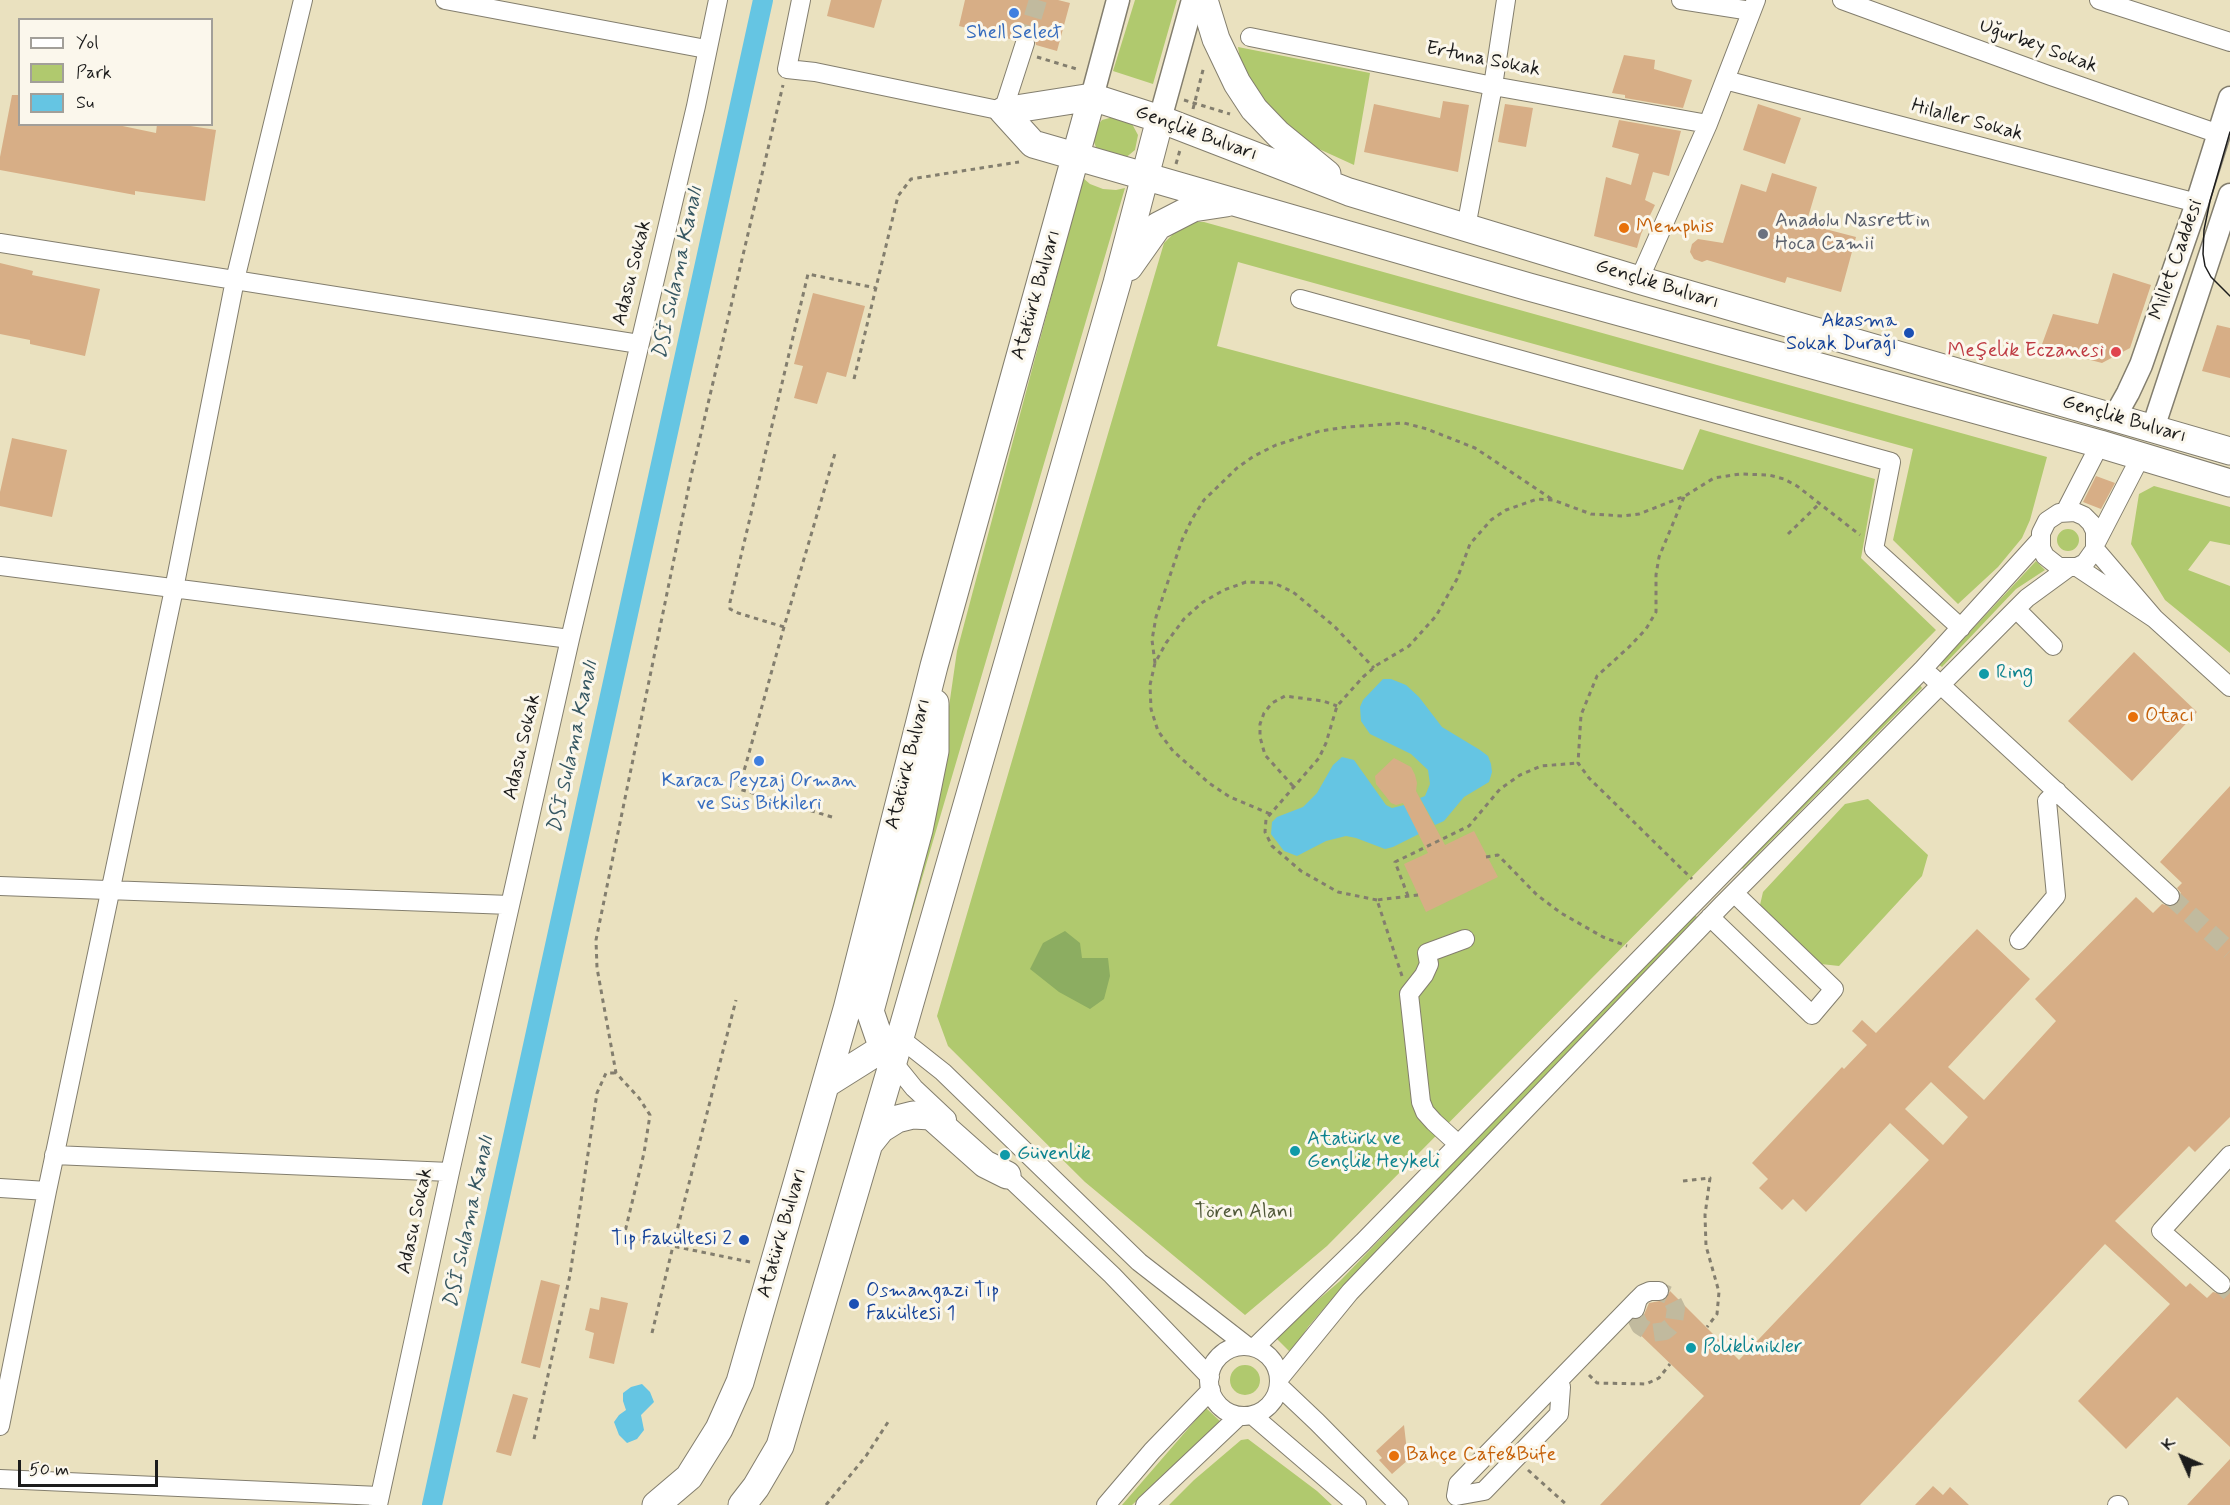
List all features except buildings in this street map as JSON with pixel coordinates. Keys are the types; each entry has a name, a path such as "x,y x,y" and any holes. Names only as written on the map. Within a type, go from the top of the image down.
{"highway":[{"path":"1204,0 1216,39 1237,83 1254,109 1278,134 1349,192"},
{"path":"1003,111 1092,97"},
{"name":"Gençlik Bulvarı","path":"1092,97 1160,119 1349,192 1640,280 2230,451"},
{"name":"Atatürk Bulvarı","path":"656,1505 689,1477 719,1429 740,1382 847,1009 934,666 1092,97"},
{"path":"1003,111 1033,144"},
{"path":"742,1505 756,1487 780,1446 868,1145 892,1050 1118,283 1160,119"},
{"name":"Gençlik Bulvarı","path":"1033,144 1529,287 2100,444 2230,483"},
{"path":"1118,283 1158,226 1193,208 1236,202"},
{"path":"2100,444 2114,418"},
{"path":"2141,456 2153,428"},
{"path":"892,1050 870,1011 919,830 935,752 934,666"},
{"path":"826,1084 892,1050"},
{"path":"868,1145 881,1129 897,1119 913,1114 931,1116 985,1164 1007,1175"}],"main road":[{"name":"Atatürk Bulvarı","path":"1092,97 1118,0"},
{"path":"1160,119 1193,0"},
{"name":"Millet Caddesi","path":"2114,418 2141,365 2197,203 2230,98"},
{"name":"Millet Caddesi","path":"2153,428 2230,195"}],"street":[{"path":"0,1426 54,1155 174,589 235,280 303,0"},
{"path":"445,0 706,49"},
{"name":"Adasu Sokak","path":"379,1500 570,639 696,106 718,0"},
{"path":"801,0 787,69 815,72 1003,111 1024,43"},
{"path":"1466,227 1506,0"},
{"path":"1640,280 1708,123 1754,6 1681,0"},
{"name":"Uğurbey Sokak","path":"1842,0 2219,134"},
{"path":"2099,0 2230,42"},
{"name":"Ertuna Sokak","path":"1250,38 1492,86 1708,123"},
{"name":"Hilaller Sokak","path":"1725,80 2197,203"},
{"path":"0,243 639,344"},
{"path":"1300,299 1890,462 1874,549 1961,628"},
{"path":"2065,512 2100,444"},
{"path":"1145,1505 1246,1415 1270,1405 1279,1383 1350,1292 1721,905 2027,598 2072,568 2085,563 2141,456"},
{"path":"2155,619 2072,568 2051,563 2045,556 2040,540 2047,521 2065,512 2075,512 2084,516 2091,523 2096,545 2155,619 2230,687"},
{"path":"1106,1505 1210,1384 1214,1365 1222,1354 1233,1348 1251,1347 1363,1242 1923,669 2040,540"},
{"path":"0,566 570,639"},
{"path":"2016,609 2053,646"},
{"path":"1923,669 2170,896"},
{"path":"2019,940 2056,896 2047,801 2057,791"},
{"path":"0,886 510,905"},
{"path":"1705,891 1834,989 1812,1015 1721,905"},
{"path":"1458,1144 1434,1122 1421,1102 1409,994 1424,975 1429,964 1427,953 1466,939"},
{"path":"892,1050 914,1088 1112,1275 1210,1384 1215,1400 1223,1409 1246,1415 1357,1505"},
{"path":"892,1050 943,1071 1139,1262 1251,1347 1269,1356 1278,1371 1279,1383 1399,1505"},
{"path":"54,1155 450,1172"},
{"path":"2221,1284 2161,1231 2230,1155"},
{"path":"0,1188 47,1191"},
{"path":"1452,1501 1458,1484 1635,1314 1650,1291 1659,1291"},
{"path":"1452,1501 1561,1387 1635,1314"},
{"path":"1452,1501 1484,1491 1559,1414 1561,1387"},
{"path":"0,1479 379,1500"}],"path":[{"path":"773,1267 624,1236 644,1153 650,1115 639,1098 616,1074 597,968 596,940 691,476 787,69"},
{"path":"854,379 898,196 911,179 1015,164 1023,160 1033,144"},
{"path":"784,627 738,613 730,609 730,602 808,274 876,288"},
{"path":"1155,663 1152,640 1155,617 1182,540 1204,500 1237,468 1254,456 1276,445 1329,430 1404,423 1427,429 1475,448 1554,500 1591,514 1623,516 1647,512 1685,496 1714,478 1740,474 1769,475 1797,486 1874,549"},
{"path":"832,817 739,789 836,450"},
{"path":"1685,496 1659,556 1656,575 1656,612 1646,629 1597,676 1581,716 1578,763 1589,777 1705,891"},
{"path":"1418,895 1377,900 1338,891 1301,871 1272,846 1265,832 1266,819 1319,758 1337,706 1374,668 1409,646 1436,616 1457,579 1470,544 1491,520 1522,503 1537,499 1554,500"},
{"path":"1788,534 1820,503"},
{"path":"1270,814 1230,797 1209,783 1173,752 1158,730 1151,710 1150,685 1155,663 1166,643 1184,619 1203,602 1224,590 1246,582 1274,583 1293,592 1334,626 1374,668"},
{"path":"1293,786 1265,755 1260,737 1260,724 1264,713 1272,703 1285,696 1323,701 1337,706"},
{"path":"1408,896 1395,862 1469,826 1500,789 1520,774 1540,766 1578,763"},
{"path":"1486,857 1498,855 1537,895 1561,913 1603,937 1646,952"},
{"path":"1377,900 1409,994"},
{"path":"652,1333 672,1246 736,1000"},
{"path":"534,1439 570,1275 597,1093 606,1073 616,1074"},
{"path":"1683,1182 1710,1178 1705,1215 1706,1246 1719,1292 1717,1314 1707,1327"},
{"path":"1597,1383 1646,1384 1659,1378 1670,1364"},
{"path":"826,1505 866,1456 890,1419"},
{"path":"1515,1459 1567,1505"}],"green space":[{"path":"1135,0 1177,0 1153,84 1113,71"},
{"path":"1238,47 1370,73 1354,165 1308,144 1288,128 1255,92 1240,60"},
{"path":"1117,116 1131,122 1138,135 1135,150 1124,159 1098,153 1093,139 1097,126 1102,120"},
{"path":"1083,178 1090,184 1103,189 1125,188 883,1011 941,762 957,651"},
{"name":"Tören Alanı","path":"1196,222 1204,222 2047,457 2030,520 2022,538 1998,567 1958,604 1893,540 1913,449 1238,262 1217,346 1683,470 1700,429 1875,479 1861,558 1936,630 1327,1246 1245,1315 1085,1182 948,1046 937,1016 1164,243 1177,230"},
{"path":"2154,486 2230,507 2230,545 2210,541 2188,570 2230,586 2230,653 2165,600 2131,544 2139,494"},
{"path":"2064,529 2072,529 2079,536 2079,544 2072,551 2064,551 2057,544 2057,536"},
{"path":"2036,561 2045,570 2016,589 1942,667 1939,665"},
{"path":"1920,685 1922,688 1743,869 1740,867"},
{"path":"1868,799 1928,855 1922,876 1839,966 1821,964 1760,905 1763,892 1845,804"},
{"path":"1693,914 1697,917 1344,1285 1308,1327 1291,1353 1275,1337 1340,1281"},
{"path":"1065,931 1080,943 1082,958 1108,958 1110,976 1104,999 1090,1009 1059,992 1030,969 1043,943"},
{"path":"1245,1365 1251,1366 1259,1374 1259,1386 1251,1394 1245,1395 1239,1394 1231,1386 1230,1380 1231,1374 1239,1366"},
{"path":"1206,1408 1223,1424 1132,1505 1122,1505"},
{"path":"1248,1439 1332,1505 1169,1505 1194,1480 1241,1440"}],"water":[{"path":"1383,679 1391,679 1406,685 1419,697 1442,727 1488,756 1491,764 1492,772 1489,782 1464,797 1444,821 1435,825 1420,798 1425,796 1430,784 1428,770 1411,754 1370,734 1361,721 1360,707 1363,700"},
{"path":"1342,757 1354,760 1386,805 1392,808 1404,805 1419,834 1385,849 1346,836 1326,841 1297,856 1284,851 1271,834 1272,822 1277,817 1303,807 1317,793 1333,765"},
{"path":"642,1384 650,1392 654,1402 641,1415 644,1430 637,1439 627,1443 619,1435 614,1422 626,1410 623,1393 631,1387"}],"waterway":[{"name":"DSİ Sulama Kanalı","path":"432,1505 763,0"}],"tunnel":[{"path":"1025,43 1038,0"},
{"path":"2170,896 2230,951"},
{"path":"2221,1284 2230,1293"},
{"path":"1635,1316 1640,1326 1651,1333 1665,1331 1670,1327 1674,1322 1676,1308 1670,1296 1659,1291"}],"tram line":[{"path":"2230,132 2210,201 2204,230 2203,254 2205,266 2211,277 2230,296"}],"place":[{"name":"Shell Select","path":"1014,13"},
{"name":"Memphis","path":"1624,228"},
{"name":"Anadolu Nasrettin Hoca Camii","path":"1763,234"},
{"name":"Akasma Sokak Durağı","path":"1909,333"},
{"name":"Meşelik Eczanesi","path":"2116,352"},
{"name":"Ring","path":"1984,674"},
{"name":"Otacı","path":"2133,717"},
{"name":"Karaca Peyzaj Orman ve Süs Bitkileri","path":"759,761"},
{"name":"Atatürk ve Gençlik Heykeli","path":"1295,1151"},
{"name":"Güvenlik","path":"1005,1155"},
{"name":"Tıp Fakültesi 2","path":"744,1240"},
{"name":"Osmangazi Tıp Fakültesi 1","path":"854,1304"},
{"name":"Poliklinikler","path":"1691,1348"},
{"name":"Bahçe Cafe&Büfe","path":"1394,1456"}]}
